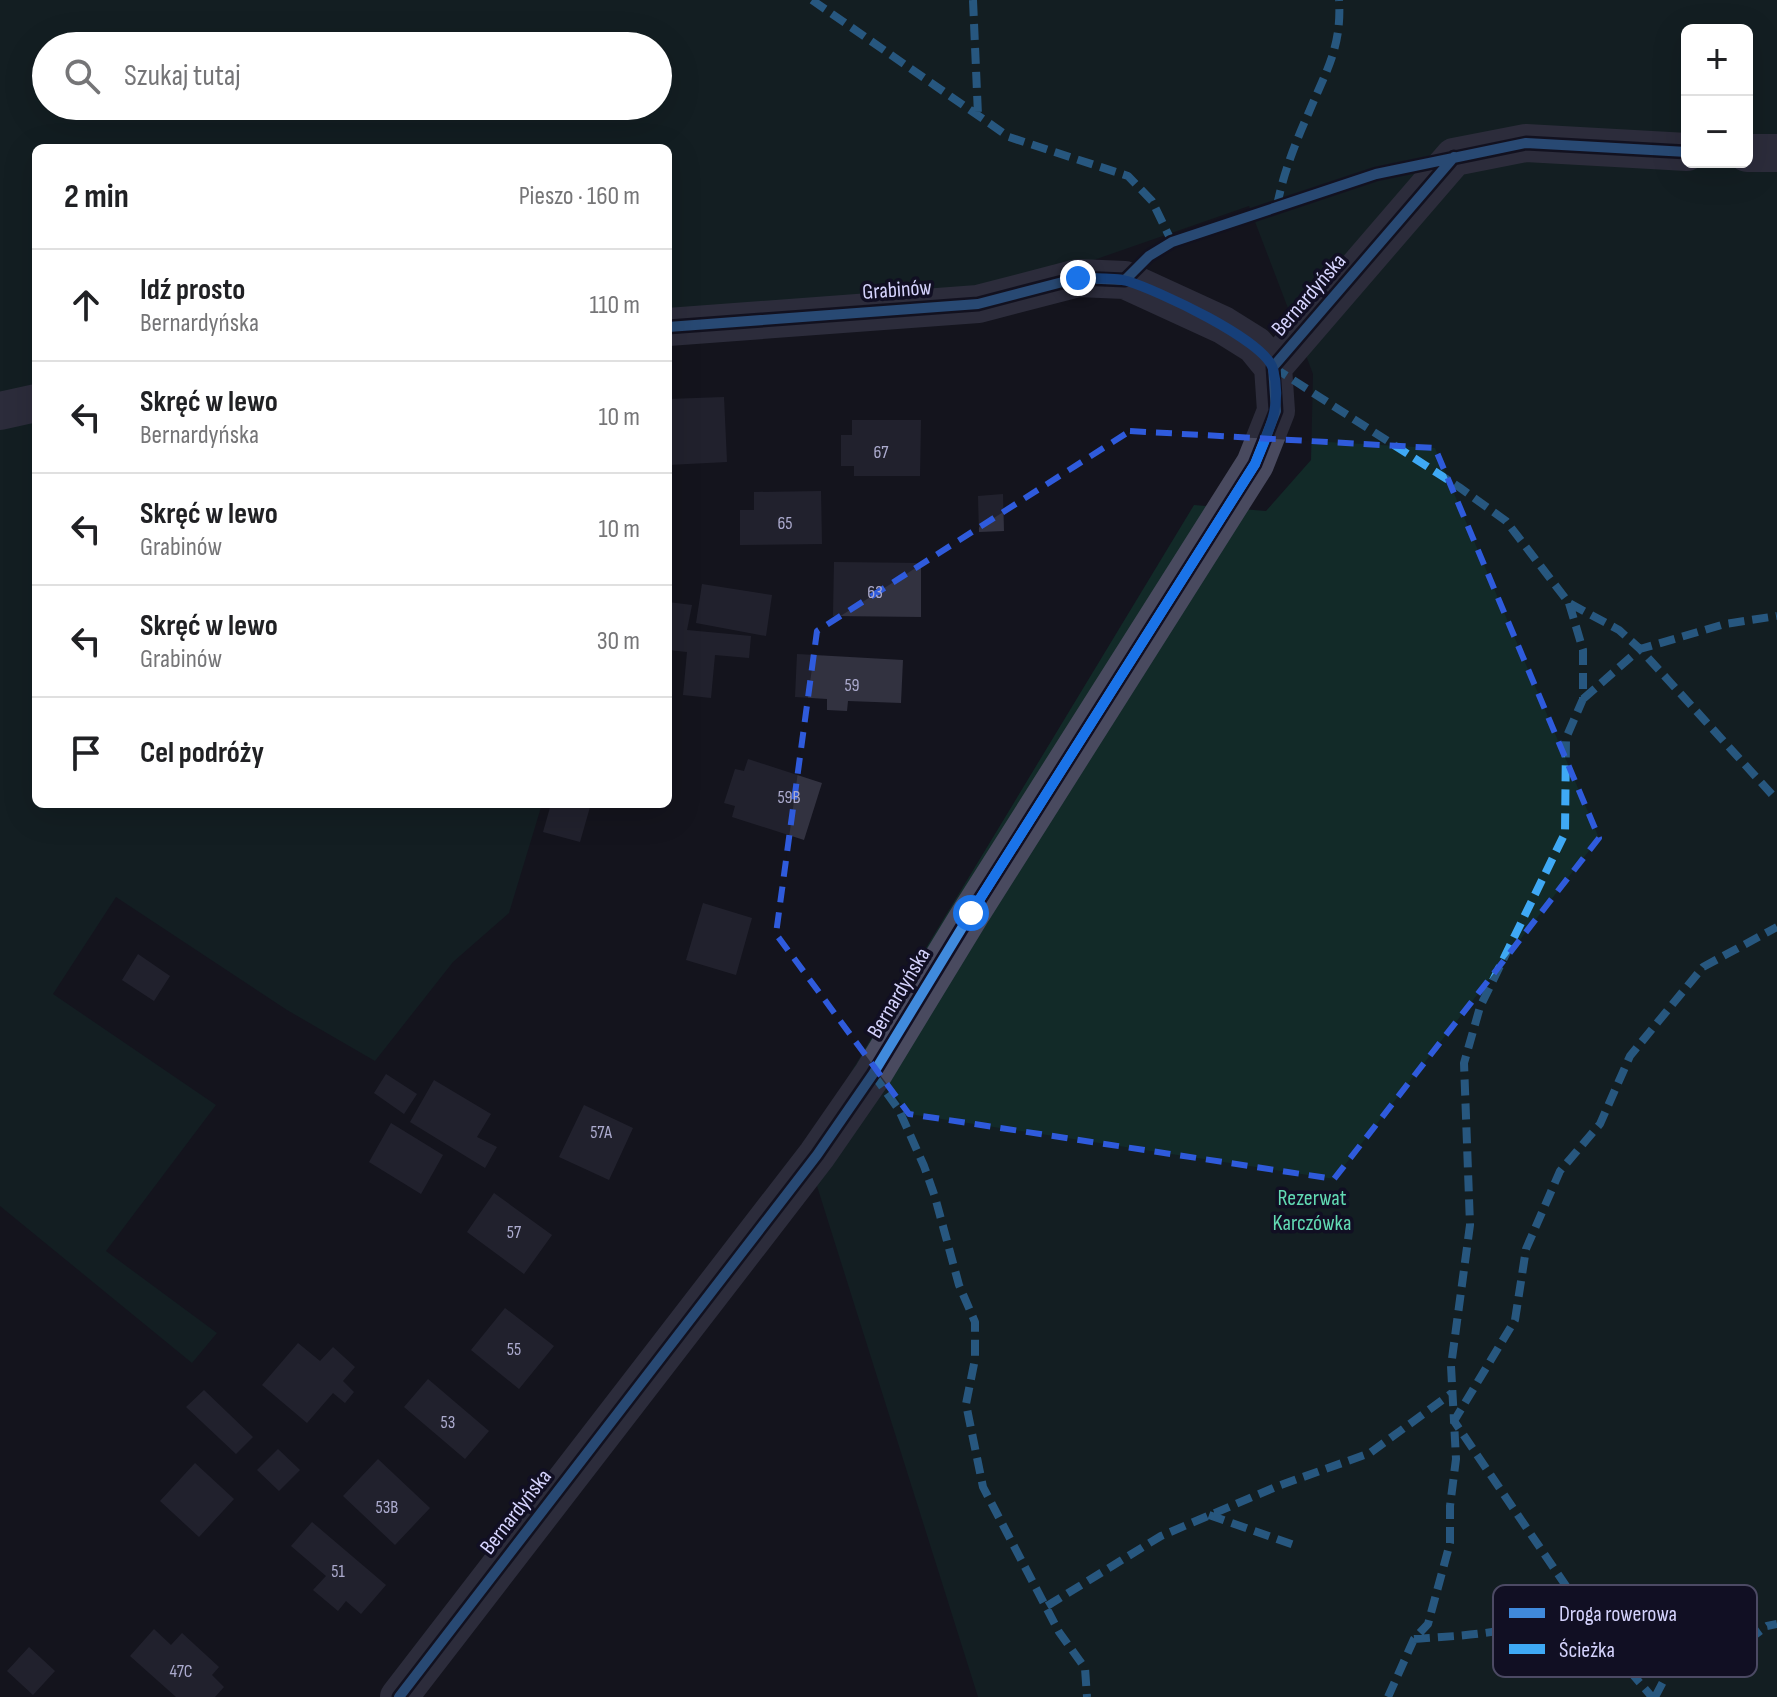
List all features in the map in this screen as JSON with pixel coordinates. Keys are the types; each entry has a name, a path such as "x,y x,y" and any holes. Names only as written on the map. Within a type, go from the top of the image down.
{"street":[{"name":"Bernardyńska","path":"399,1697 817,1155 873,1074 1255,464 1276,411 1273,367 1454,157 1526,143 1681,152"},
{"path":"1753,153 1777,153"},
{"name":"Grabinów","path":"672,327 978,304 1078,278 1125,280 1223,325 1255,345 1273,367"},
{"path":"0,411 32,404"}],"highlighted area":[{"path":"1130,431 1435,448 1599,838 1334,1179 909,1114 776,934 817,631"}],"green space":[{"name":"Rezerwat Karczówka","path":"0,0 1777,0 1777,142 1753,144 1753,24 1681,24 1681,149 1669,164 1681,164 1681,168 1753,168 1753,164 1777,164 1777,1697 978,1697 805,1148 1194,505 1266,511 1311,460 1313,374 1249,206 1065,270 983,292 672,312 672,144 32,144 32,393 0,398"},
{"path":"32,416 32,808 541,808 509,913 453,962 375,1061 287,1010 116,897 53,994 216,1105 106,1251 217,1333 192,1363 0,1206 0,422"}],"building":[{"path":"724,397 727,462 672,465 672,399"},
{"path":"852,420 921,420 920,476 854,476 854,466 841,466 841,435 852,435"},
{"path":"821,491 822,544 740,545 740,510 754,510 754,492"},
{"path":"1003,494 1004,531 979,532 978,496"},
{"path":"834,562 921,563 921,617 833,616"},
{"path":"702,584 772,595 766,636 696,623"},
{"path":"672,602 692,605 687,630 751,636 749,658 715,655 711,698 683,695 687,652 672,650"},
{"path":"797,654 903,660 901,703 848,701 847,711 827,710 827,699 795,697"},
{"path":"748,759 822,783 804,840 732,817 735,806 724,803 735,769 744,771"},
{"path":"550,808 590,808 580,842 543,832"},
{"path":"703,903 752,918 736,975 686,960"},
{"path":"138,954 170,976 154,1001 122,980"},
{"path":"386,1074 417,1094 404,1114 374,1093"},
{"path":"434,1080 491,1114 477,1137 497,1147 485,1168 410,1122"},
{"path":"584,1105 633,1128 609,1180 559,1157"},
{"path":"391,1123 443,1155 421,1194 369,1162"},
{"path":"494,1193 552,1235 524,1274 467,1232"},
{"path":"505,1308 554,1346 519,1389 471,1350"},
{"path":"298,1343 320,1361 333,1347 355,1367 343,1381 354,1392 345,1403 333,1393 307,1423 262,1385"},
{"path":"428,1379 489,1431 465,1459 404,1407"},
{"path":"204,1390 253,1437 236,1454 186,1407"},
{"path":"278,1449 300,1470 279,1491 257,1470"},
{"path":"378,1459 430,1508 395,1545 343,1496"},
{"path":"195,1463 234,1499 199,1537 160,1501"},
{"path":"312,1522 386,1585 361,1614 346,1601 338,1611 313,1590 326,1576 291,1546"},
{"path":"154,1629 171,1645 182,1633 219,1667 212,1675 224,1687 215,1697 176,1697 130,1656"},
{"path":"29,1647 55,1671 33,1695 7,1671"}],"marked path":[{"path":"812,0 1009,137 1128,176 1152,201 1172,242"},
{"path":"973,0 978,115"},
{"path":"1277,206 1290,158 1332,58 1338,32 1339,0"},
{"path":"1273,367 1459,487 1506,521 1569,603 1619,630 1640,649 1777,800"},
{"path":"1565,1585 1454,1421 1451,1366 1470,1225 1464,1063 1480,1007 1565,833 1566,738 1583,699 1583,650 1569,603"},
{"path":"1583,699 1640,649 1725,624 1777,616"},
{"path":"1388,1697 1414,1639 1428,1624 1450,1543 1450,1506 1456,1459 1454,1421 1515,1320 1526,1249 1560,1171 1600,1124 1630,1056 1703,967 1777,927"},
{"path":"873,1074 899,1110 924,1166 959,1285 975,1322 975,1359 966,1404 983,1487 1059,1632 1085,1668 1087,1697"},
{"path":"1047,1606 1161,1536 1278,1486 1370,1453 1452,1393"},
{"path":"1209,1515 1297,1546"},
{"path":"1757,1633 1767,1626 1777,1624"},
{"path":"1414,1639 1493,1632"},
{"path":"1635,1677 1652,1697"},
{"path":"1655,1697 1666,1677"}],"cycle path":[{"path":"672,327 978,304 1078,278 1125,280 1149,256 1172,242 1376,174 1526,143 1681,152"},
{"path":"399,1697 817,1155 873,1074 1255,464 1276,411 1273,367 1454,157"}],"route":[{"path":"971,913 1255,464 1276,411 1273,367 1245,338 1125,280 1078,278"}]}
